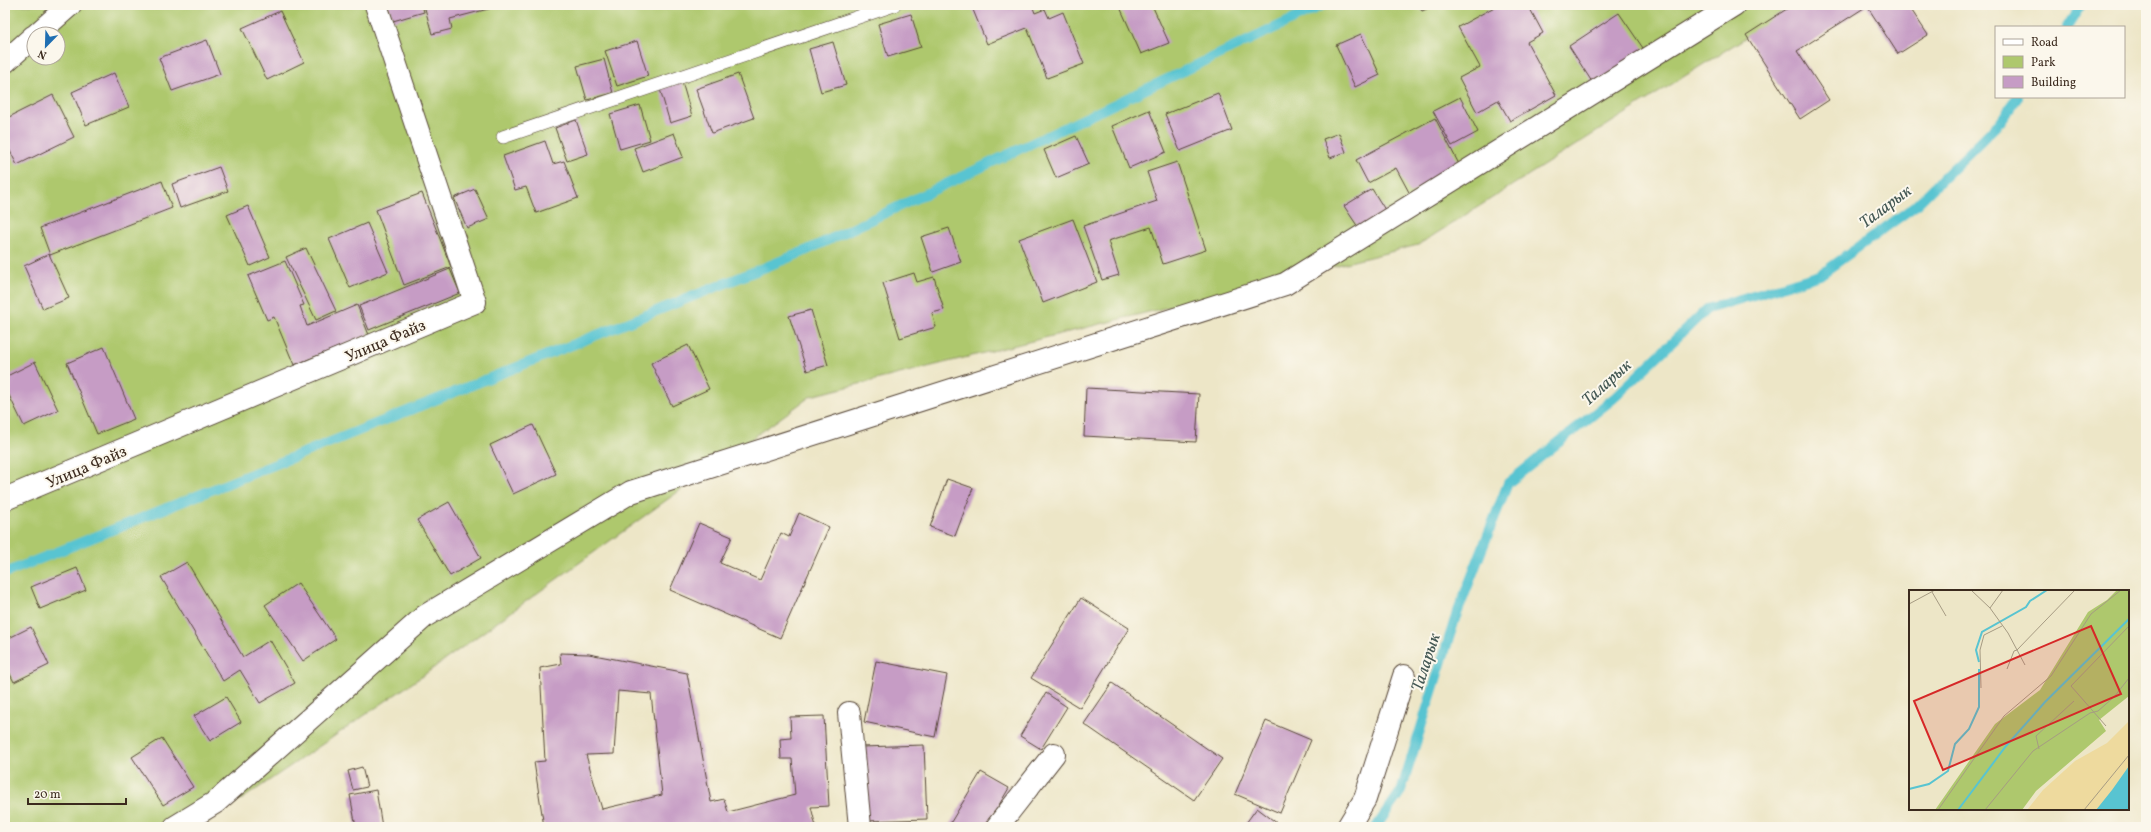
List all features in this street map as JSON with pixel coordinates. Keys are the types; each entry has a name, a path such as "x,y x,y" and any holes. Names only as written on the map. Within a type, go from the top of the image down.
{"street":[{"path":"46,26 70,5"},
{"name":"Улица Файз","path":"5,499 475,302 376,5"},
{"path":"175,827 216,802 424,616 631,492 1285,284 1734,5"},
{"path":"5,62 26,43"},
{"path":"1348,827 1365,799 1404,676"},
{"path":"849,713 860,827"},
{"path":"997,827 1054,754"}],"lane":[{"path":"504,137 894,5"}],"green space":[{"path":"5,5 1797,5 1418,245 811,396 421,677 201,827 5,827"}],"building":[{"path":"388,5 422,5 424,12 393,21"},
{"path":"424,5 491,5 492,8 450,19 452,29 432,34"},
{"path":"971,5 1032,5 1035,13 1045,9 1049,18 1063,12 1084,64 1047,78 1027,28 987,44"},
{"path":"1119,5 1152,5 1169,43 1141,54"},
{"path":"1419,5 1436,5 1422,11"},
{"path":"1498,5 1528,5 1543,33 1527,42 1556,95 1510,121 1498,100 1477,112 1459,78 1480,67 1458,27"},
{"path":"1793,5 1908,5 1928,35 1898,54 1867,6 1797,51 1829,100 1800,119 1746,35"},
{"path":"280,11 304,62 267,80 242,28"},
{"path":"1619,13 1645,51 1594,85 1569,46"},
{"path":"911,14 921,47 888,57 878,24"},
{"path":"1361,34 1380,75 1355,87 1336,45"},
{"path":"207,40 220,74 172,91 159,58"},
{"path":"637,41 648,76 617,86 605,51"},
{"path":"833,42 846,85 821,92 809,49"},
{"path":"604,59 613,93 587,100 577,66"},
{"path":"114,73 129,107 86,125 72,92"},
{"path":"738,74 754,118 712,133 696,89"},
{"path":"682,82 692,116 670,123 660,89"},
{"path":"1218,93 1232,130 1180,151 1165,114"},
{"path":"53,95 74,137 17,165 5,141 5,119"},
{"path":"1460,97 1478,132 1452,146 1433,111"},
{"path":"640,105 650,140 620,149 610,114"},
{"path":"1149,110 1166,152 1129,168 1112,126"},
{"path":"1435,118 1460,166 1410,194 1396,168 1368,183 1356,160"},
{"path":"576,120 588,154 567,161 555,128"},
{"path":"674,133 683,157 643,172 634,148"},
{"path":"1339,133 1346,152 1330,158 1323,139"},
{"path":"1076,136 1089,164 1056,178 1044,150"},
{"path":"545,141 553,164 564,161 578,198 536,213 526,187 515,190 503,156"},
{"path":"1177,162 1206,250 1163,264 1151,227 1108,241 1119,275 1102,280 1083,226 1157,201 1147,172"},
{"path":"219,167 228,191 180,208 172,184"},
{"path":"162,181 172,208 50,255 40,228"},
{"path":"475,189 489,219 467,228 454,198"},
{"path":"1372,189 1387,213 1360,230 1344,206"},
{"path":"422,193 451,267 404,285 376,210"},
{"path":"248,206 270,257 250,266 227,215"},
{"path":"1073,219 1097,282 1043,303 1019,239"},
{"path":"367,223 388,272 350,288 329,239"},
{"path":"949,228 961,262 933,272 921,237"},
{"path":"306,248 336,311 316,320 286,257"},
{"path":"49,254 69,298 43,309 24,266"},
{"path":"285,261 304,305 300,306 307,326 357,305 369,335 294,365 274,317 267,320 248,276"},
{"path":"450,269 460,293 369,330 359,306"},
{"path":"914,273 917,282 934,277 944,310 932,313 936,327 900,338 883,283"},
{"path":"811,310 828,365 807,371 789,316"},
{"path":"688,345 709,389 672,406 651,363"},
{"path":"104,347 134,419 97,434 67,363"},
{"path":"35,362 58,410 24,426 5,387 5,377"},
{"path":"1086,388 1199,394 1196,442 1084,436"},
{"path":"533,425 556,474 513,494 490,445"},
{"path":"947,479 973,488 955,536 930,527"},
{"path":"449,502 481,558 450,576 417,520"},
{"path":"799,513 829,527 780,638 670,590 699,523 732,537 720,563 760,580 781,533 789,537"},
{"path":"187,562 243,657 270,640 295,683 260,703 240,670 223,681 161,577"},
{"path":"77,568 86,590 40,609 31,587"},
{"path":"298,583 336,639 303,661 265,605"},
{"path":"1081,598 1129,628 1080,708 1031,678"},
{"path":"31,627 49,665 14,682 5,664 5,640"},
{"path":"560,653 589,654 687,673 711,802 724,799 728,812 795,795 792,759 781,759 780,739 791,738 790,717 824,716 829,806 811,807 816,827 544,827 534,762 545,761 540,668 561,664","holes":["618,691 651,694 662,795 602,809 586,755 614,754"]},
{"path":"876,661 947,675 935,737 864,722"},
{"path":"1112,683 1222,759 1194,800 1084,724"},
{"path":"1046,693 1067,707 1041,749 1020,736"},
{"path":"226,697 241,722 210,741 194,716"},
{"path":"1266,721 1311,740 1280,813 1235,794"},
{"path":"162,738 193,787 163,805 132,757"},
{"path":"924,745 927,819 865,821 862,747"},
{"path":"362,767 367,787 353,790 348,771"},
{"path":"981,772 1009,788 986,827 948,827"},
{"path":"376,790 382,827 356,827 350,795"},
{"path":"1257,808 1282,827 1243,827"},
{"path":"900,824 900,827 868,827 868,825"}],"waterway":[{"path":"5,573 803,252 1323,5"},
{"name":"Таларык","path":"2068,26 2081,5"},
{"name":"Таларык","path":"1376,827 1401,791 1455,619 1508,483 1614,398 1707,309 1820,275 1915,206 2000,122 2017,98"}]}
